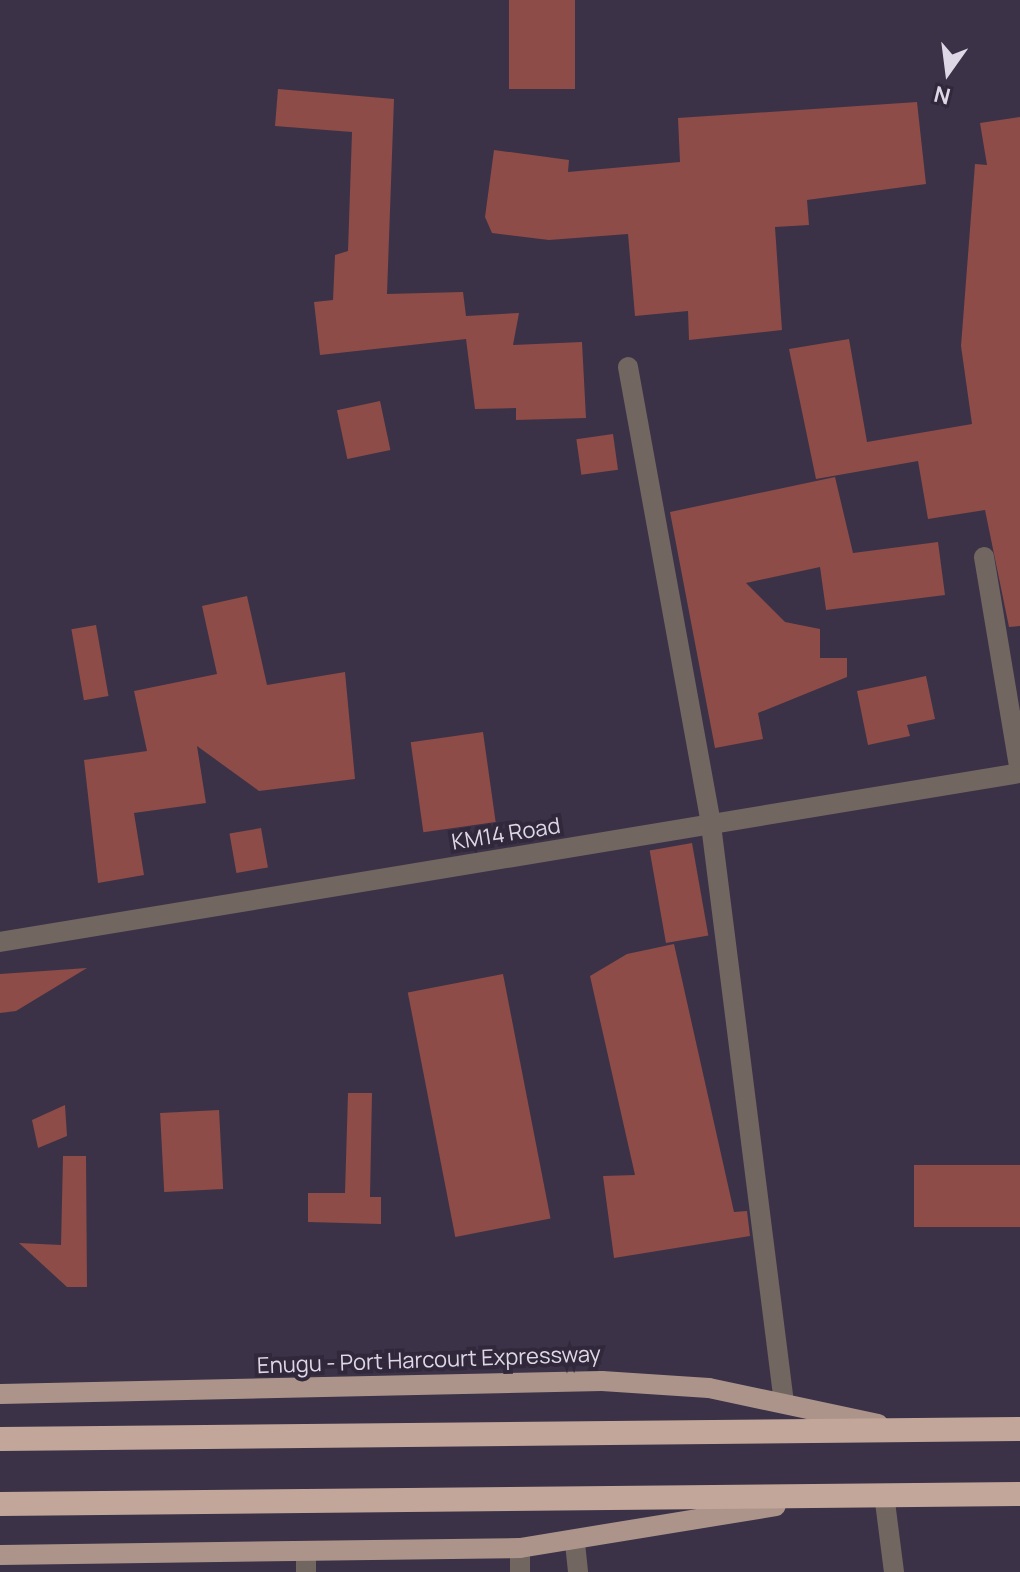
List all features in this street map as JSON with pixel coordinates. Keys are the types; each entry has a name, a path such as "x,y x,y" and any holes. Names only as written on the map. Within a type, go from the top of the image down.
{"highway":[{"name":"Enugu - Port Harcourt Expressway","path":"0,1439 1020,1429"},
{"path":"0,1504 1020,1494"}],"main road":[{"name":"Enugu - Port Harcourt Expressway","path":"0,1394 602,1381 709,1388 902,1430"},
{"path":"0,1555 306,1562 520,1548 575,1543 751,1509 884,1494"}],"street":[{"path":"628,367 711,825 784,1403"},
{"path":"984,557 1020,773"},
{"name":"KM14 Road","path":"0,942 1020,773"},
{"path":"884,1494 894,1572"},
{"path":"575,1543 578,1572"},
{"path":"520,1548 520,1572"}],"building":[{"path":"509,0 575,0 575,89 509,89"},
{"path":"278,89 394,99 387,294 463,292 466,316 519,313 513,345 582,342 586,418 516,420 516,408 475,409 466,339 320,355 314,302 333,300 335,255 348,251 352,132 275,126"},
{"path":"917,102 926,184 807,200 809,225 775,227 782,330 689,340 688,311 635,316 628,234 549,240 492,233 485,217 494,150 569,160 568,172 680,162 678,118"},
{"path":"1020,117 1020,626 1009,627 985,510 928,519 918,461 816,479 789,349 849,339 867,442 972,424 961,346 975,164 987,165 980,123"},
{"path":"380,401 390,450 347,459 337,410"},
{"path":"613,434 618,470 581,475 576,439"},
{"path":"835,477 853,553 938,542 945,595 826,610 820,567 746,583 785,622 820,629 820,658 847,658 847,677 758,713 763,739 715,748 670,512"},
{"path":"247,596 267,685 345,672 355,779 259,791 197,746 206,803 134,813 144,875 98,883 84,760 147,751 134,691 217,674 202,606"},
{"path":"96,625 109,696 84,700 71,629"},
{"path":"926,676 935,719 907,725 910,736 868,745 857,691"},
{"path":"483,732 496,822 423,832 411,742"},
{"path":"261,828 268,867 236,873 229,834"},
{"path":"692,843 708,936 666,943 650,850"},
{"path":"674,944 734,1212 747,1211 750,1236 614,1258 603,1176 635,1175 590,976 627,954"},
{"path":"87,968 16,1011 0,1013 0,974"},
{"path":"503,974 551,1218 455,1237 408,993"},
{"path":"348,1093 372,1093 370,1197 381,1197 381,1224 308,1222 308,1193 345,1193"},
{"path":"65,1105 67,1136 38,1148 32,1120"},
{"path":"219,1110 223,1189 164,1192 160,1113"},
{"path":"63,1156 86,1156 87,1287 67,1287 19,1243 61,1245"},
{"path":"914,1165 1020,1165 1020,1227 914,1227"}]}
